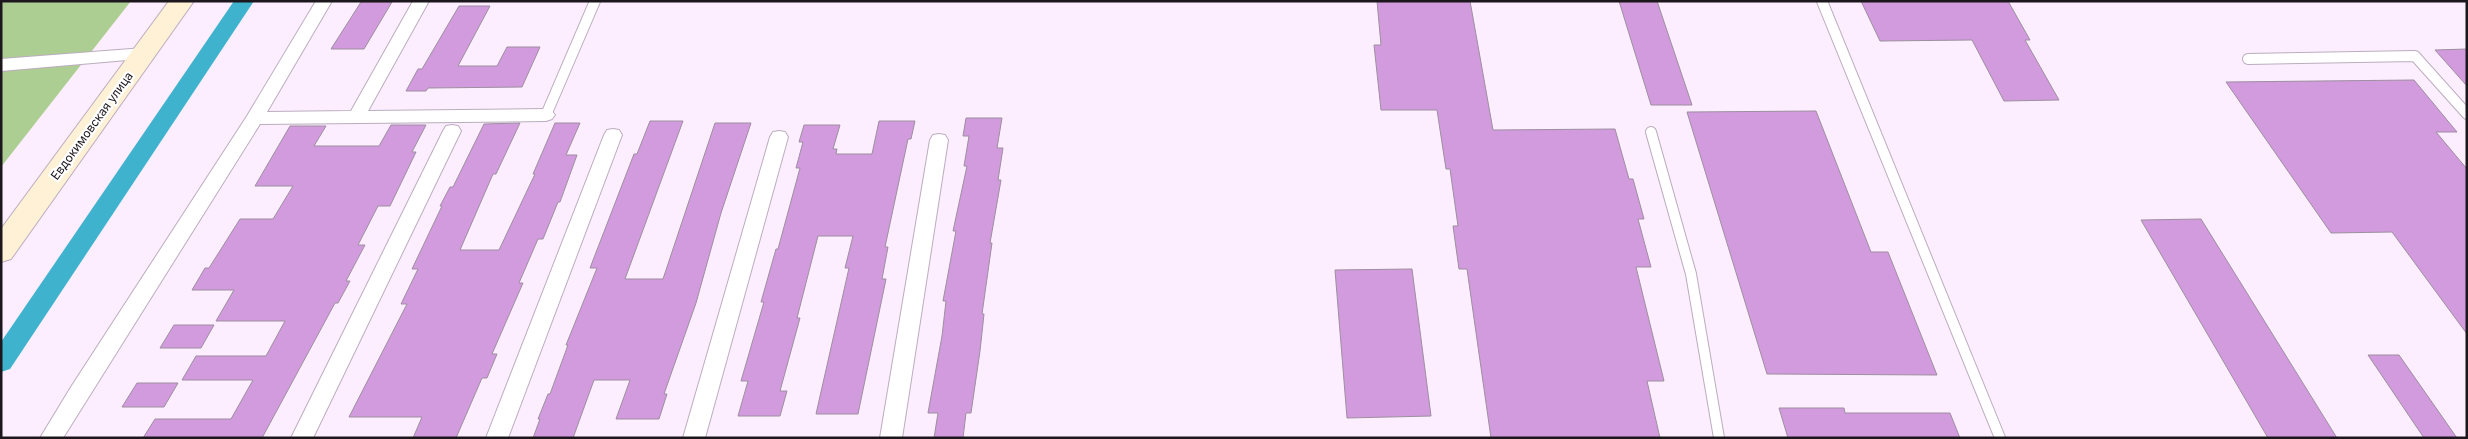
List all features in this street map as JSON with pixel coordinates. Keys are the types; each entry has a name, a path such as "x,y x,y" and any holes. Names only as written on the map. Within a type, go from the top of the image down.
{"main road":[{"name":"Евдокимовская улица","path":"1,251 182,1"}],"street":[{"path":"51,438 254,118 263,100 324,1"},
{"path":"356,117 421,1"},
{"path":"1,66 144,54"},
{"path":"254,118 546,115"},
{"path":"302,438 452,132"},
{"path":"497,438 613,135"},
{"path":"694,438 779,137"},
{"path":"891,438 939,140"}],"lane":[{"path":"546,115 595,1"},
{"path":"1822,1 2000,438"},
{"path":"2248,59 2415,56 2467,114"},
{"path":"1651,132 1690,274 1719,438"}],"green space":[{"path":"1,1 131,1 1,167"}],"building":[{"path":"1377,1 1470,1 1493,130 1615,129 1629,179 1633,179 1644,219 1638,219 1651,267 1636,267 1664,381 1647,381 1660,438 1491,438 1467,269 1459,269 1453,226 1458,226 1450,169 1446,169 1437,110 1381,110 1374,45 1381,45"},
{"path":"1619,1 1657,1 1692,105 1651,105"},
{"path":"1861,1 2008,1 2030,40 2025,40 2059,100 2004,101 1972,40 1880,41"},
{"path":"361,2 392,2 364,49 331,49"},
{"path":"459,6 490,6 458,66 497,66 507,47 540,47 522,87 428,88 426,91 406,91 418,69 422,69"},
{"path":"2467,49 2467,86 2435,50"},
{"path":"2414,80 2457,132 2436,132 2467,169 2467,334 2392,232 2331,233 2226,82"},
{"path":"1816,111 1871,252 1888,252 1937,375 1767,374 1687,112"},
{"path":"966,118 1002,118 997,148 1003,148 998,180 1001,180 990,243 992,243 982,314 984,314 980,351 971,413 966,413 963,438 934,438 938,413 928,413 942,336 946,301 943,301 956,231 953,231 967,166 964,166 969,136 963,136"},
{"path":"650,121 683,121 625,279 663,279 715,123 751,123 721,213 696,303 664,394 667,394 659,419 616,419 630,380 594,380 573,438 533,438 540,419 538,419 548,394 550,394 568,345 566,345 597,268 590,268 634,154 637,154"},
{"path":"879,121 915,121 911,139 908,139 885,247 888,247 882,279 886,279 858,414 816,414 849,268 845,268 853,236 818,236 797,318 800,318 780,391 787,391 780,416 738,416 748,381 741,381 764,302 761,302 776,249 778,249 800,168 796,168 803,142 799,142 804,125 840,125 833,149 837,149 836,154 872,154"},
{"path":"520,123 496,174 493,174 460,250 499,250 535,174 533,174 555,123 580,123 566,155 577,155 560,202 558,202 543,239 538,239 519,283 523,283 492,354 497,354 487,378 482,378 456,438 413,438 422,417 349,417 407,304 401,304 418,269 412,269 442,206 440,206 450,187 453,187 484,124"},
{"path":"391,125 426,125 412,152 416,152 390,206 378,206 358,245 365,245 346,281 350,281 338,303 335,303 262,438 143,438 155,419 231,419 253,380 182,380 196,356 266,356 285,321 216,321 234,290 192,290 205,268 209,268 240,219 273,219 293,186 255,186 290,126 326,126 314,146 379,146"},
{"path":"2201,219 2337,438 2268,438 2141,220"},
{"path":"1412,269 1431,416 1347,418 1335,270"},
{"path":"174,325 214,325 201,348 160,348"},
{"path":"2368,355 2399,355 2457,438 2424,438"},
{"path":"137,383 178,383 164,407 122,407"},
{"path":"1779,408 1844,408 1845,413 1950,413 1960,438 1788,438"}],"waterway":[{"path":"1,362 244,1"}]}
